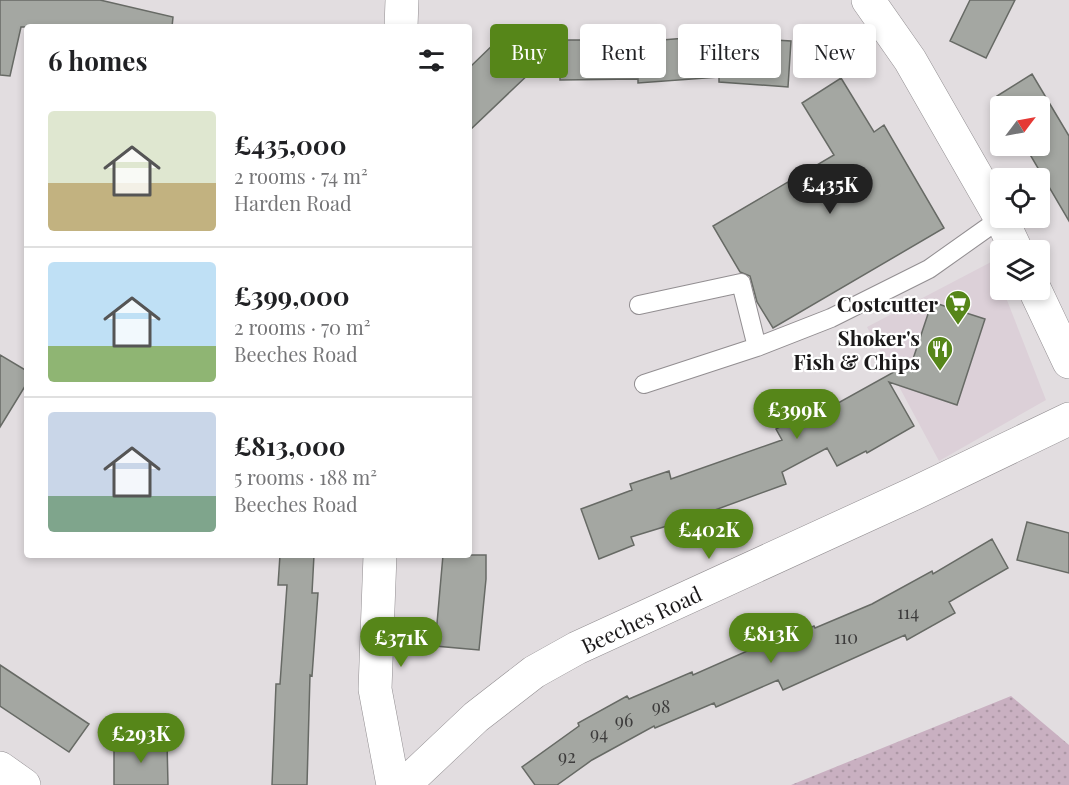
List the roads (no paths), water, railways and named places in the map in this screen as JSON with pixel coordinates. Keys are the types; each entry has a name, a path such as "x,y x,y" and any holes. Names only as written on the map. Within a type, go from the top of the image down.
{"street":[{"path":"401,24 402,0"},
{"path":"868,0 910,60 990,198"},
{"path":"1040,300 1069,362"},
{"name":"Beeches Road","path":"404,785 476,717 534,672 577,648 903,499 1069,419"},
{"path":"380,558 375,689 393,785"},
{"path":"0,768 24,785"}],"lane":[{"path":"644,384 757,347 831,318 929,269 990,225"},
{"path":"639,305 741,283 757,347"}],"place":[{"name":"Costcutter","path":"958,326"},
{"name":"Shoker's Fish & Chips","path":"940,372"}]}
